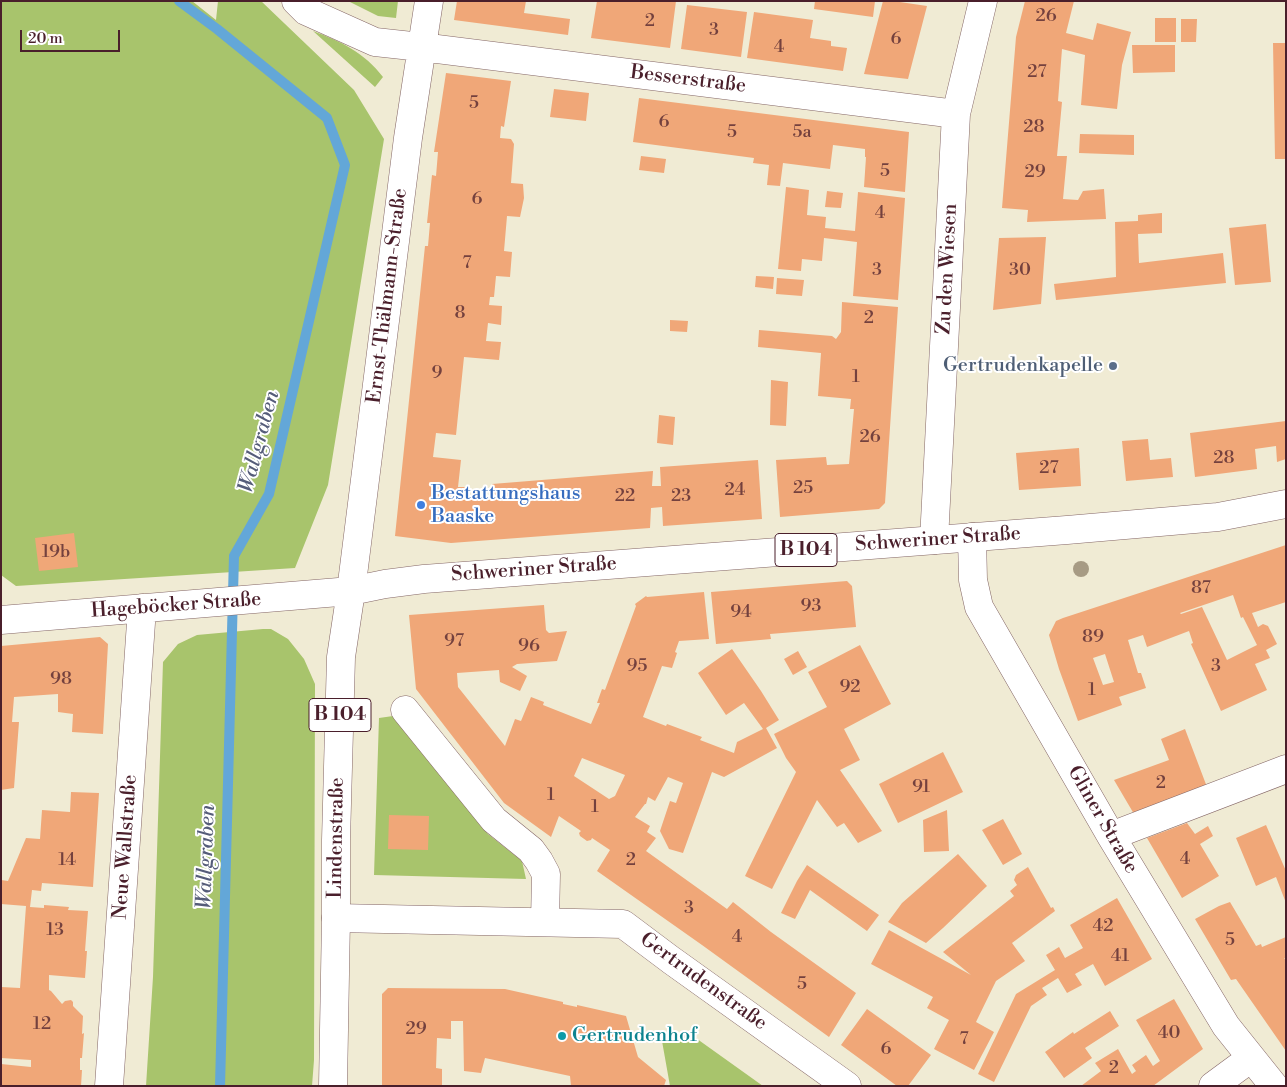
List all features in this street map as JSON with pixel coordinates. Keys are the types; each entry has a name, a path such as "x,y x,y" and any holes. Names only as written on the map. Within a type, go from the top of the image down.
{"street":[{"name":"Besserstraße","path":"296,1 306,11 374,42 956,114"},
{"name":"Ernst-Thälmann-Straße","path":"350,591 408,138 428,1"},
{"name":"Zu den Wiesen","path":"934,540 956,114 983,1"},
{"name":"Schweriner Straße","path":"350,591 424,579 1218,517 1286,504"},
{"name":"Gliner Straße","path":"972,537 973,580 979,607 1111,836 1226,1026 1274,1086"},
{"name":"Hageböcker Straße","path":"1,620 350,591"},
{"name":"Lindenstraße","path":"333,1086 336,840 341,657 350,591"},
{"name":"Neue Wallstraße","path":"109,1086 142,608"},
{"path":"405,710 494,820 531,850 539,861 546,874 546,922"},
{"path":"1111,836 1286,769"},
{"name":"Gertrudenstraße","path":"336,918 623,924 848,1086"},
{"path":"1213,1086 1251,1058"}],"green space":[{"path":"1,1 192,1 216,20 218,1 261,1 354,90 384,139 328,485 295,568 16,586 1,575"},
{"path":"348,1 398,1 396,18 378,16"},
{"path":"313,31 351,49 368,61 383,77 375,87"},
{"path":"271,629 288,639 304,659 315,684 314,1060 312,1086 146,1086 153,977 163,662 178,644 197,635"},
{"path":"393,716 488,834 522,861 526,879 374,875 379,718"},
{"path":"686,1031 763,1086 670,1086 662,1041"}],"building":[{"path":"457,1 526,1 524,13 570,19 568,35 454,20"},
{"path":"597,1 676,1 670,48 591,38"},
{"path":"815,1 875,1 873,17 814,9"},
{"path":"883,1 927,6 908,79 864,74"},
{"path":"1025,1 1074,1 1066,33 1093,40 1097,23 1131,32 1122,65 1117,109 1081,105 1085,55 1062,49 1058,101 1062,102 1057,156 1067,156 1063,199 1078,200 1083,191 1104,189 1106,219 1027,222 1028,210 1002,208 1016,37"},
{"path":"687,5 747,12 741,57 681,49"},
{"path":"754,12 813,20 810,38 831,41 831,46 847,48 843,71 747,58"},
{"path":"1155,18 1176,18 1176,42 1155,42"},
{"path":"1181,19 1197,19 1196,42 1181,42"},
{"path":"1273,43 1286,43 1286,159 1275,159"},
{"path":"1132,45 1175,45 1175,72 1133,73"},
{"path":"446,73 511,81 504,127 501,126 500,138 511,139 514,144 511,183 523,184 524,198 520,217 507,216 504,251 512,252 510,277 496,276 494,297 490,297 489,305 502,306 501,325 488,323 486,341 501,342 499,360 464,357 456,435 436,433 433,457 461,460 458,487 465,487 463,500 494,498 492,484 653,471 652,486 661,486 660,467 758,460 762,519 663,526 662,507 651,508 650,528 451,543 395,536 425,246 428,246 430,223 427,223 432,175 436,176 438,152 434,152"},
{"path":"554,89 589,93 586,121 550,117"},
{"path":"639,98 909,132 905,192 864,187 865,149 833,145 830,169 783,163 780,186 767,185 769,165 753,163 754,158 633,142"},
{"path":"1080,134 1134,135 1134,155 1079,153"},
{"path":"641,156 666,159 664,173 639,170"},
{"path":"786,187 809,190 807,215 826,217 825,228 855,231 858,192 905,198 898,300 853,296 857,242 824,238 822,261 802,259 801,271 778,269"},
{"path":"827,191 843,193 841,208 825,207"},
{"path":"1162,213 1162,233 1138,234 1139,263 1223,253 1226,283 1056,300 1054,284 1116,277 1115,222 1138,221 1138,215"},
{"path":"1266,224 1271,282 1235,285 1229,228"},
{"path":"1046,237 1041,304 993,310 999,238"},
{"path":"756,276 774,277 773,289 755,287"},
{"path":"777,278 804,280 802,296 776,294"},
{"path":"842,302 898,307 885,503 879,509 780,517 776,460 826,457 827,465 849,464 854,409 850,409 851,399 818,396 821,353 758,347 759,330 832,336 836,339 841,332"},
{"path":"670,320 688,321 687,332 670,331"},
{"path":"771,380 788,382 786,426 770,425"},
{"path":"659,415 675,417 673,445 657,443"},
{"path":"1286,421 1286,459 1277,462 1276,446 1255,449 1257,469 1195,477 1190,433"},
{"path":"1148,439 1150,460 1171,458 1173,477 1126,481 1122,441"},
{"path":"1079,448 1081,486 1019,490 1016,453"},
{"path":"74,533 78,567 39,571 35,538"},
{"path":"1286,545 1286,602 1252,613 1258,627 1263,624 1268,626 1277,644 1266,650 1270,658 1255,664 1267,690 1221,711 1191,644 1193,643 1189,631 1147,647 1143,635 1128,640 1138,673 1141,673 1146,688 1119,697 1122,705 1078,721 1049,635 1056,621","holes":["1233,595 1241,618 1243,617 1257,645 1227,660 1202,607 1180,613","1105,654 1114,682 1103,685 1093,658"]},
{"path":"847,581 852,586 856,627 770,634 771,639 716,644 711,592"},
{"path":"704,592 709,639 679,641 672,668 662,666 643,717 702,737 700,740 734,753 737,742 763,729 744,703 726,715 698,673 732,649 779,720 766,728 777,748 724,777 712,772 683,853 669,849 660,831 670,801 676,803 683,783 668,777 655,801 648,797 646,804 635,817 650,826 647,832 656,838 646,851 727,909 733,902 771,932 856,993 829,1037 597,871 610,850 592,838 587,841 580,836 579,833 581,831 559,816 551,837 504,803 416,689 409,615 544,605 546,630 549,633 567,631 557,661 517,664 512,667 527,676 520,691 500,682 499,670 457,673 458,687 505,746 515,719 521,721 531,697 544,702 543,705 591,724 600,703 597,703 602,689 605,690 636,606 635,604 647,597","holes":["582,758 625,775 615,796 609,799 574,776"]},
{"path":"100,637 108,644 103,734 72,732 73,714 58,712 58,694 14,697 12,722 19,722 14,788 1,790 1,646"},
{"path":"860,645 891,704 844,729 860,760 840,770 882,831 858,843 844,823 837,827 817,800 772,889 745,876 796,772 786,758 774,734 827,707 808,672"},
{"path":"798,651 807,667 793,675 784,659"},
{"path":"1185,729 1207,787 1134,814 1114,780 1169,760 1161,739"},
{"path":"943,752 963,792 898,823 879,784"},
{"path":"71,792 99,793 93,887 42,883 41,891 32,890 30,907 44,908 44,905 69,907 68,910 88,911 85,978 49,975 49,990 62,1004 65,1001 71,1000 73,1006 83,1016 82,1034 84,1033 82,1058 80,1058 80,1070 82,1070 81,1086 1,1086 1,1064 31,1067 31,1060 1,1058 1,987 20,988 26,906 1,904 1,880 8,881 26,838 40,839 42,810 70,812"},
{"path":"947,810 949,851 924,852 923,820"},
{"path":"389,815 429,816 428,850 388,849"},
{"path":"1003,819 1022,854 1003,865 982,830"},
{"path":"1187,823 1195,834 1208,826 1213,836 1200,844 1219,876 1182,898 1147,838"},
{"path":"1266,825 1286,871 1286,903 1276,877 1256,886 1236,838"},
{"path":"958,854 987,886 926,943 888,922 902,903"},
{"path":"807,865 879,915 867,931 810,890 795,919 781,913"},
{"path":"1028,867 1051,908 1053,907 1055,911 1012,943 1025,961 996,981 976,1022 994,1032 974,1070 934,1049 949,1020 927,1008 933,997 871,964 889,930 971,975 943,952 1014,896 1010,891 1017,885 1014,880 1016,875"},
{"path":"1117,898 1152,959 1105,986 1093,964 1075,974 1082,985 1067,993 1058,978 1042,988 1047,995 1031,1006 994,1082 978,1074 1016,994 1055,970 1046,955 1059,947 1065,958 1083,948 1070,925"},
{"path":"1230,902 1256,946 1261,944 1262,947 1286,937 1286,958 1284,958 1286,960 1286,1051 1236,979 1231,980 1195,919"},
{"path":"388,988 505,989 563,1002 563,1004 577,1007 577,1005 626,1016 638,1057 666,1080 664,1086 571,1086 570,1076 485,1058 481,1073 464,1071 463,1021 451,1021 451,1039 437,1038 436,1068 442,1069 442,1086 382,1086 382,994"},
{"path":"1174,999 1203,1049 1153,1086 1081,1086 1101,1071 1095,1063 1118,1049 1132,1074 1136,1071 1132,1065 1146,1055 1153,1066 1160,1061 1136,1020"},
{"path":"867,1009 931,1055 908,1086 897,1086 841,1045"},
{"path":"1110,1011 1119,1026 1085,1048 1092,1058 1064,1078 1045,1052 1073,1032 1074,1034"}],"waterway":[{"name":"Wallgraben","path":"179,1 217,29 327,118 345,165 269,494 234,556 220,1086"}],"place":[{"name":"Gertrudenkapelle","path":"1113,366"},
{"name":"Bestattungshaus Baaske","path":"421,505"},
{"name":"Gertrudenhof","path":"562,1036"}]}
